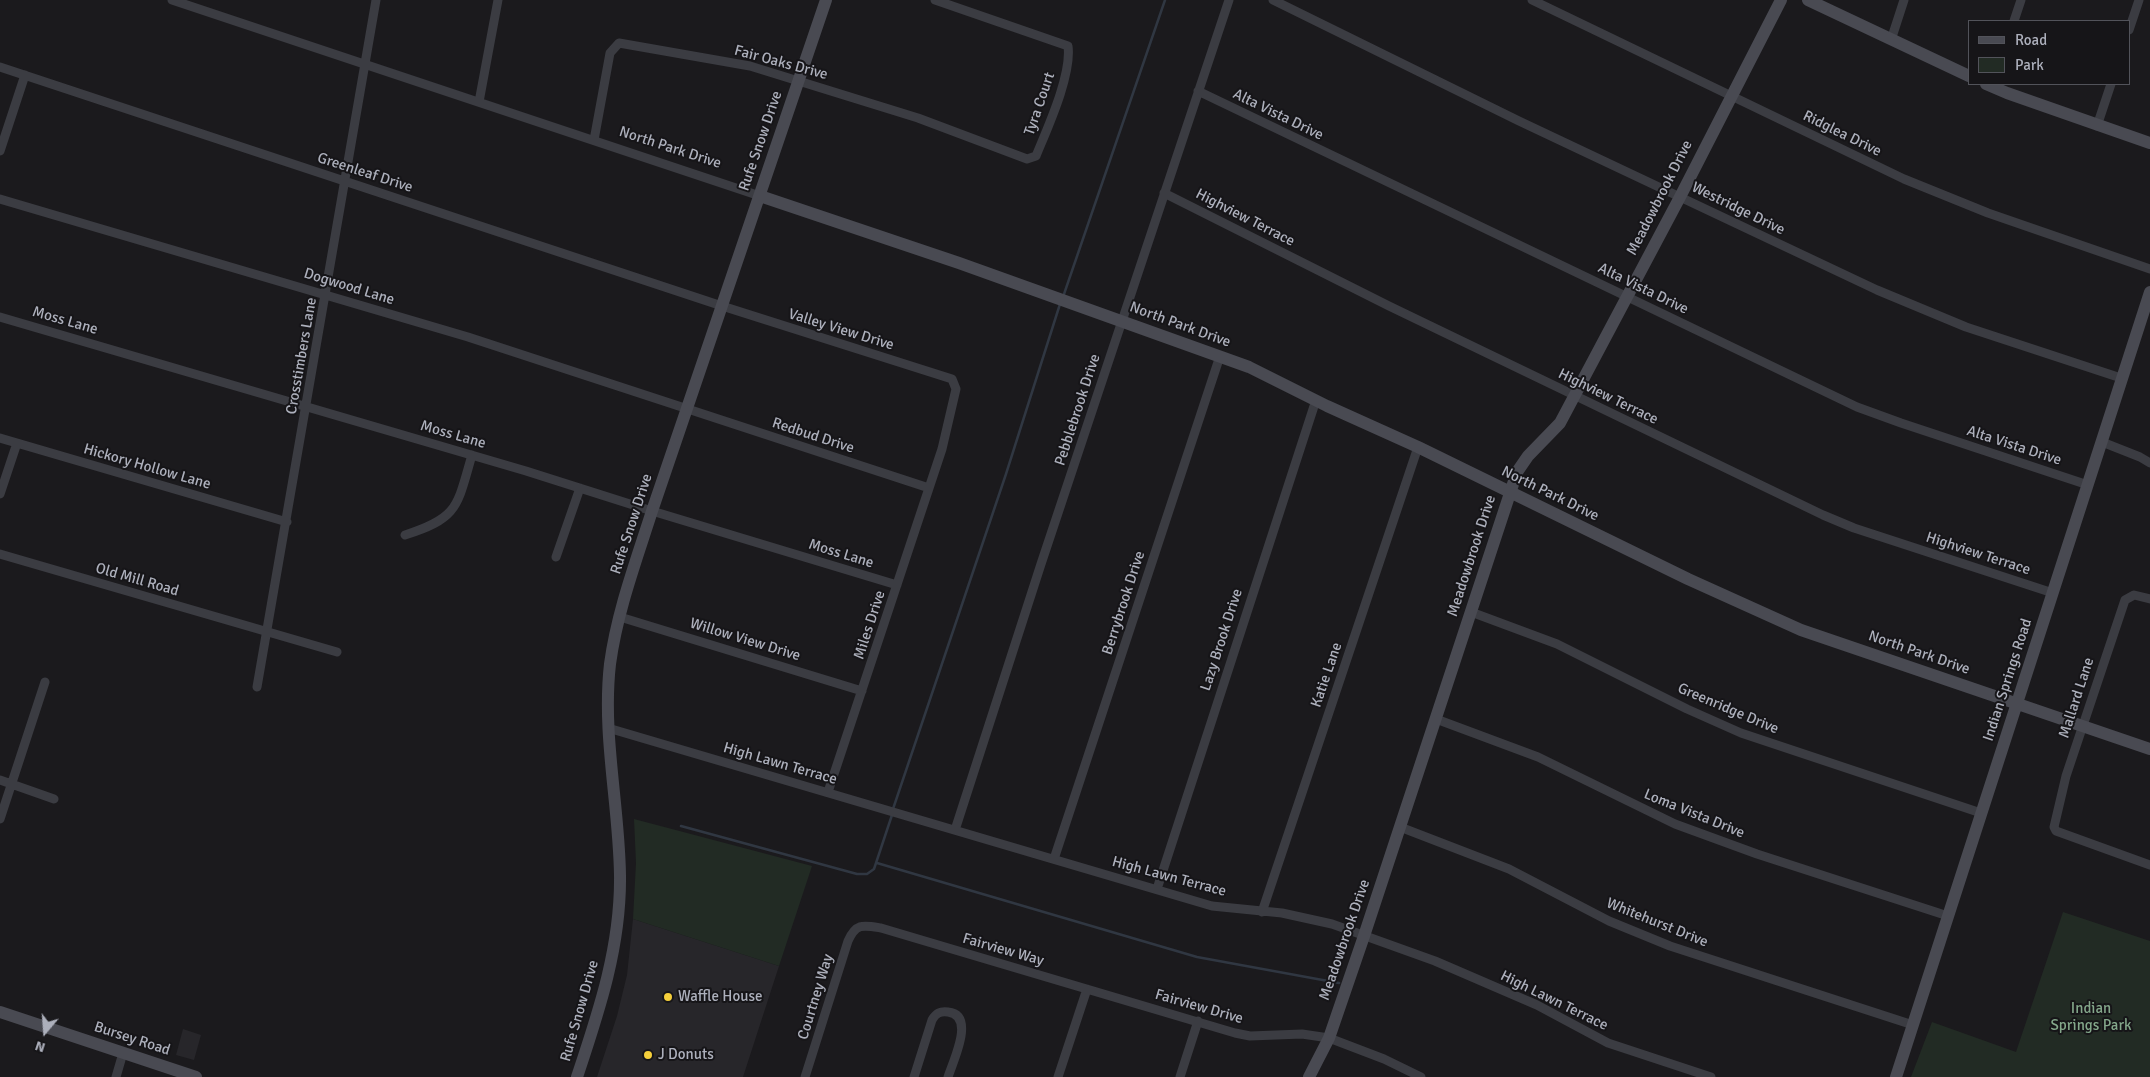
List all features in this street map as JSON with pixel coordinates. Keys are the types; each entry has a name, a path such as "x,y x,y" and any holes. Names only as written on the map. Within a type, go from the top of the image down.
{"street":[{"name":"North Park Drive","path":"172,0 760,196 1220,356 1249,367 1688,579 1801,630 2150,749"},
{"name":"Crosstimbers Lane","path":"257,687 376,0"},
{"path":"479,102 498,0"},
{"name":"Rufe Snow Drive","path":"578,1077 608,980 620,904 618,824 608,728 610,664 620,617 652,511 688,410 826,0"},
{"name":"Tyra Court","path":"935,0 1064,43 1068,46 1066,72 1052,117 1036,156 1028,159"},
{"name":"Pebblebrook Drive","path":"955,830 1164,193 1230,0"},
{"name":"Westridge Drive","path":"1273,0 1519,121 1877,290 1948,319 2122,378"},
{"name":"Ridglea Drive","path":"1532,0 1897,175 2030,229 2150,268"},
{"name":"Meadowbrook Drive","path":"1309,1077 1329,1038 1517,472 1528,456 1560,422 1680,197 1781,0"},
{"path":"1808,0 1968,76"},
{"path":"1891,40 1904,0"},
{"path":"2014,20 2021,0"},
{"path":"2130,27 2139,0"},
{"name":"Fair Oaks Drive","path":"594,140 610,53 620,43 750,66 918,118 1028,159"},
{"name":"Greenleaf Drive","path":"0,67 722,306"},
{"path":"0,151 25,75"},
{"path":"1990,85 2097,126 2150,143"},
{"path":"2097,126 2111,85"},
{"name":"Alta Vista Drive","path":"1198,92 1857,407 2088,485"},
{"name":"Highview Terrace","path":"1164,193 1574,396 1823,515 1854,528 2053,593"},
{"name":"Dogwood Lane","path":"0,199 468,338 688,410"},
{"name":"Indian Springs Road","path":"1896,1077 2150,292"},
{"name":"Valley View Drive","path":"722,306 952,379"},
{"name":"Moss Lane","path":"0,317 472,455 898,585"},
{"name":"Berrybrook Drive","path":"1054,859 1220,356"},
{"name":"Miles Drive","path":"828,792 942,449 955,399 956,389 952,379"},
{"name":"Lazy Brook Drive","path":"1157,890 1316,400"},
{"name":"Redbud Drive","path":"688,410 930,488"},
{"name":"Hickory Hollow Lane","path":"0,438 286,522"},
{"path":"2102,442 2150,463"},
{"path":"0,494 17,443"},
{"name":"Katie Lane","path":"1262,912 1418,447"},
{"path":"405,535 437,524 454,508 460,497 472,455"},
{"path":"556,557 580,488"},
{"name":"Old Mill Road","path":"0,554 337,652"},
{"name":"Mallard Lane","path":"2150,600 2134,595 2125,600 2054,817 2056,831 2150,865"},
{"name":"Greenridge Drive","path":"1471,612 1557,644 1741,733 1981,813"},
{"name":"Willow View Drive","path":"620,617 862,691"},
{"path":"0,819 45,682"},
{"name":"Loma Vista Drive","path":"1436,719 1538,757 1675,824 1757,854 1948,916"},
{"name":"High Lawn Terrace","path":"608,728 1212,906 1282,914 1332,924 1435,961 1537,1005 1608,1042 1711,1077"},
{"path":"0,780 54,799"},
{"name":"Whitehurst Drive","path":"1400,827 1509,869 1609,921 1670,946 1912,1025"},
{"name":"Fairview Way","path":"857,928 869,926 881,928 1141,1004"},
{"name":"Courtney Way","path":"805,1077 848,941 857,928"},
{"path":"1058,1077 1087,989"},
{"name":"Fairview Drive","path":"1141,1004 1250,1036 1302,1034 1329,1038 1384,1059 1421,1077"},
{"path":"914,1077 932,1020 936,1013 941,1011 956,1014 963,1028 948,1077"},
{"name":"Bursey Road","path":"0,1012 196,1077"},
{"path":"1180,1077 1198,1021"},
{"path":"116,1077 123,1053"}],"shaded area":[{"path":"633,919 779,966 743,1077 597,1077 617,1016 627,975"},
{"path":"183,1029 201,1035 194,1060 176,1055"}],"green space":[{"path":"634,819 812,866 779,966 633,919 636,863"},
{"name":"Indian Springs Park","path":"2063,912 2150,941 2150,1077 1911,1077 1932,1022 2016,1052"}],"waterway":[{"path":"1063,297 1165,0"},
{"path":"893,809 1006,474 1060,304"},
{"path":"681,826 857,874 867,874 874,869 892,815"},
{"path":"877,863 1197,957 1339,983"}],"place":[{"name":"Waffle House","path":"668,997"},
{"name":"J Donuts","path":"648,1055"}]}
